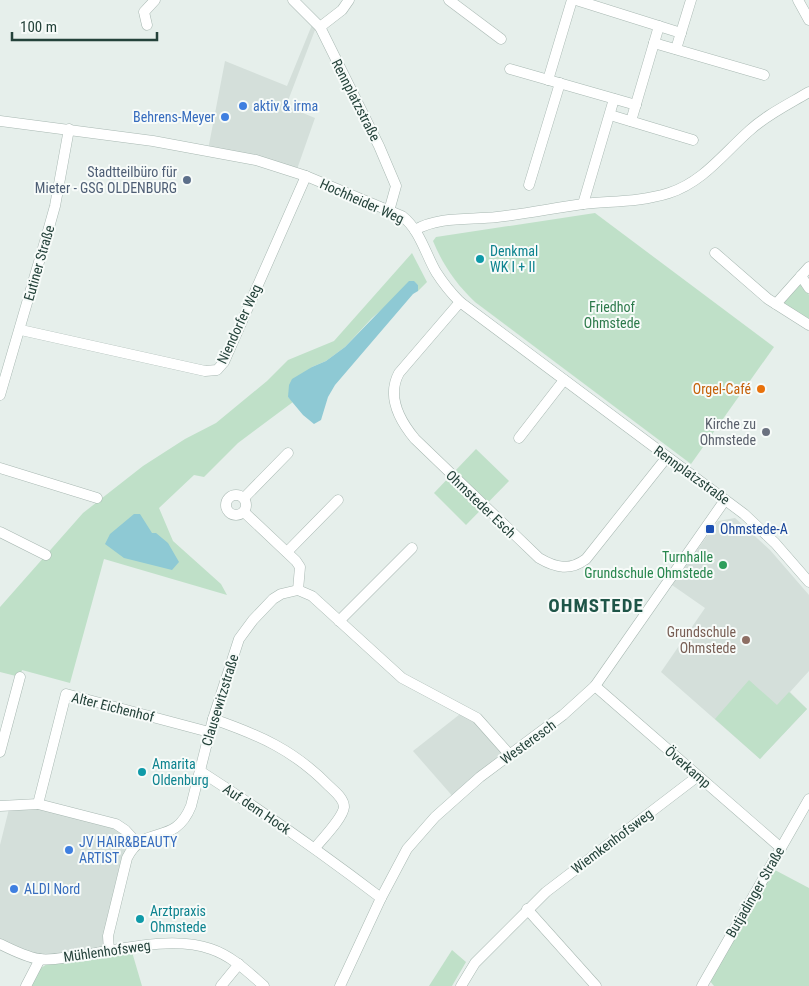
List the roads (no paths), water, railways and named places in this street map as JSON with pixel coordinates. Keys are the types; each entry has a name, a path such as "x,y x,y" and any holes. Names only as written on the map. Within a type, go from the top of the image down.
{"street":[{"path":"147,25 144,12 155,0"},
{"name":"Rennplatzstraße","path":"293,0 320,27 379,146 396,186 389,211"},
{"path":"320,27 342,10 349,0"},
{"path":"449,0 501,39"},
{"path":"548,80 574,0 681,32"},
{"path":"676,49 691,0"},
{"path":"798,0 809,20"},
{"path":"631,121 659,26"},
{"path":"654,42 764,75"},
{"path":"510,69 636,105"},
{"path":"529,185 560,83"},
{"name":"Hochheider Weg","path":"0,120 208,150 256,160 306,176 402,216 416,230 424,224 436,221 496,217 583,204 651,198 685,186 712,168 750,130 809,92"},
{"path":"583,204 614,99"},
{"path":"610,115 693,140"},
{"name":"Eutiner Straße","path":"0,395 55,206 69,129"},
{"name":"Niendorfer Weg","path":"20,330 205,371 217,370 224,362 306,176"},
{"name":"Rennplatzstraße","path":"416,230 437,273 460,302 744,514 775,543 809,582"},
{"path":"714,253 768,299 809,325"},
{"path":"776,304 809,267"},
{"path":"801,276 809,288"},
{"name":"Ohmsteder Esch","path":"460,302 399,373 394,387 396,408 401,421 415,439 535,555 559,567 578,565 598,545 667,457"},
{"path":"519,438 564,380"},
{"path":"244,498 288,452"},
{"path":"0,468 97,498"},
{"path":"238,495 244,498 247,503 244,512 235,515 229,512 226,507 227,501 231,496 238,495"},
{"path":"287,552 338,500"},
{"name":"Westeresch","path":"340,986 381,898 408,849 435,817 480,777 563,716 595,686 725,500"},
{"path":"244,512 287,552 300,567 298,590 312,596 402,678 476,718 509,754"},
{"path":"0,532 46,555"},
{"path":"339,621 412,548"},
{"name":"Clausewitzstraße","path":"137,843 148,837 170,832 180,824 190,806 209,732 234,650 244,630 273,598 298,590"},
{"path":"0,752 20,677"},
{"name":"Överkamp","path":"595,686 781,848"},
{"name":"Alter Eichenhof","path":"38,804 66,694 209,732"},
{"path":"213,719 252,732 288,752 321,778 340,797 344,803 341,814 315,848"},
{"name":"Auf dem Hock","path":"200,771 315,848 381,898"},
{"name":"Wiemkenhofsweg","path":"460,986 475,963 528,909 558,882 698,776"},
{"name":"Butjadinger Straße","path":"702,986 809,799"},
{"path":"0,806 38,804 116,824 137,843 127,858 116,899 108,936 109,951"},
{"path":"528,909 596,986"},
{"name":"Mühlenhofsweg","path":"0,944 19,953 40,959 60,958 167,943 198,945 212,949 239,964 264,986"},
{"path":"26,986 40,959"},
{"path":"221,986 239,964"}],"water":[{"path":"409,281 414,281 418,285 418,291 413,294 335,385 328,397 321,420 314,424 303,415 288,397 289,385 292,379 326,361 345,347"},
{"path":"134,514 140,514 152,533 156,533 168,543 179,562 172,570 124,558 105,544 110,534"}],"place":[{"name":"aktiv & irma","path":"243,106"},
{"name":"Behrens-Meyer","path":"225,117"},
{"name":"Stadtteilbüro für Mieter - GSG OLDENBURG","path":"187,180"},
{"name":"Denkmal WK I + II","path":"480,259"},
{"name":"Orgel-Café","path":"761,389"},
{"name":"Kirche zu Ohmstede","path":"766,432"},
{"name":"Ohmstede-A","path":"710,529"},
{"name":"Turnhalle Grundschule Ohmstede","path":"723,565"},
{"name":"Grundschule Ohmstede","path":"746,640"},
{"name":"Amarita Oldenburg","path":"142,772"},
{"name":"JV HAIR&BEAUTY ARTIST","path":"69,850"},
{"name":"ALDI Nord","path":"14,889"},
{"name":"Arztpraxis Ohmstede","path":"140,919"}],"district":[{"name":"OHMSTEDE","path":"596,605"}],"park label":[{"name":"Friedhof Ohmstede","path":"612,316"}]}
